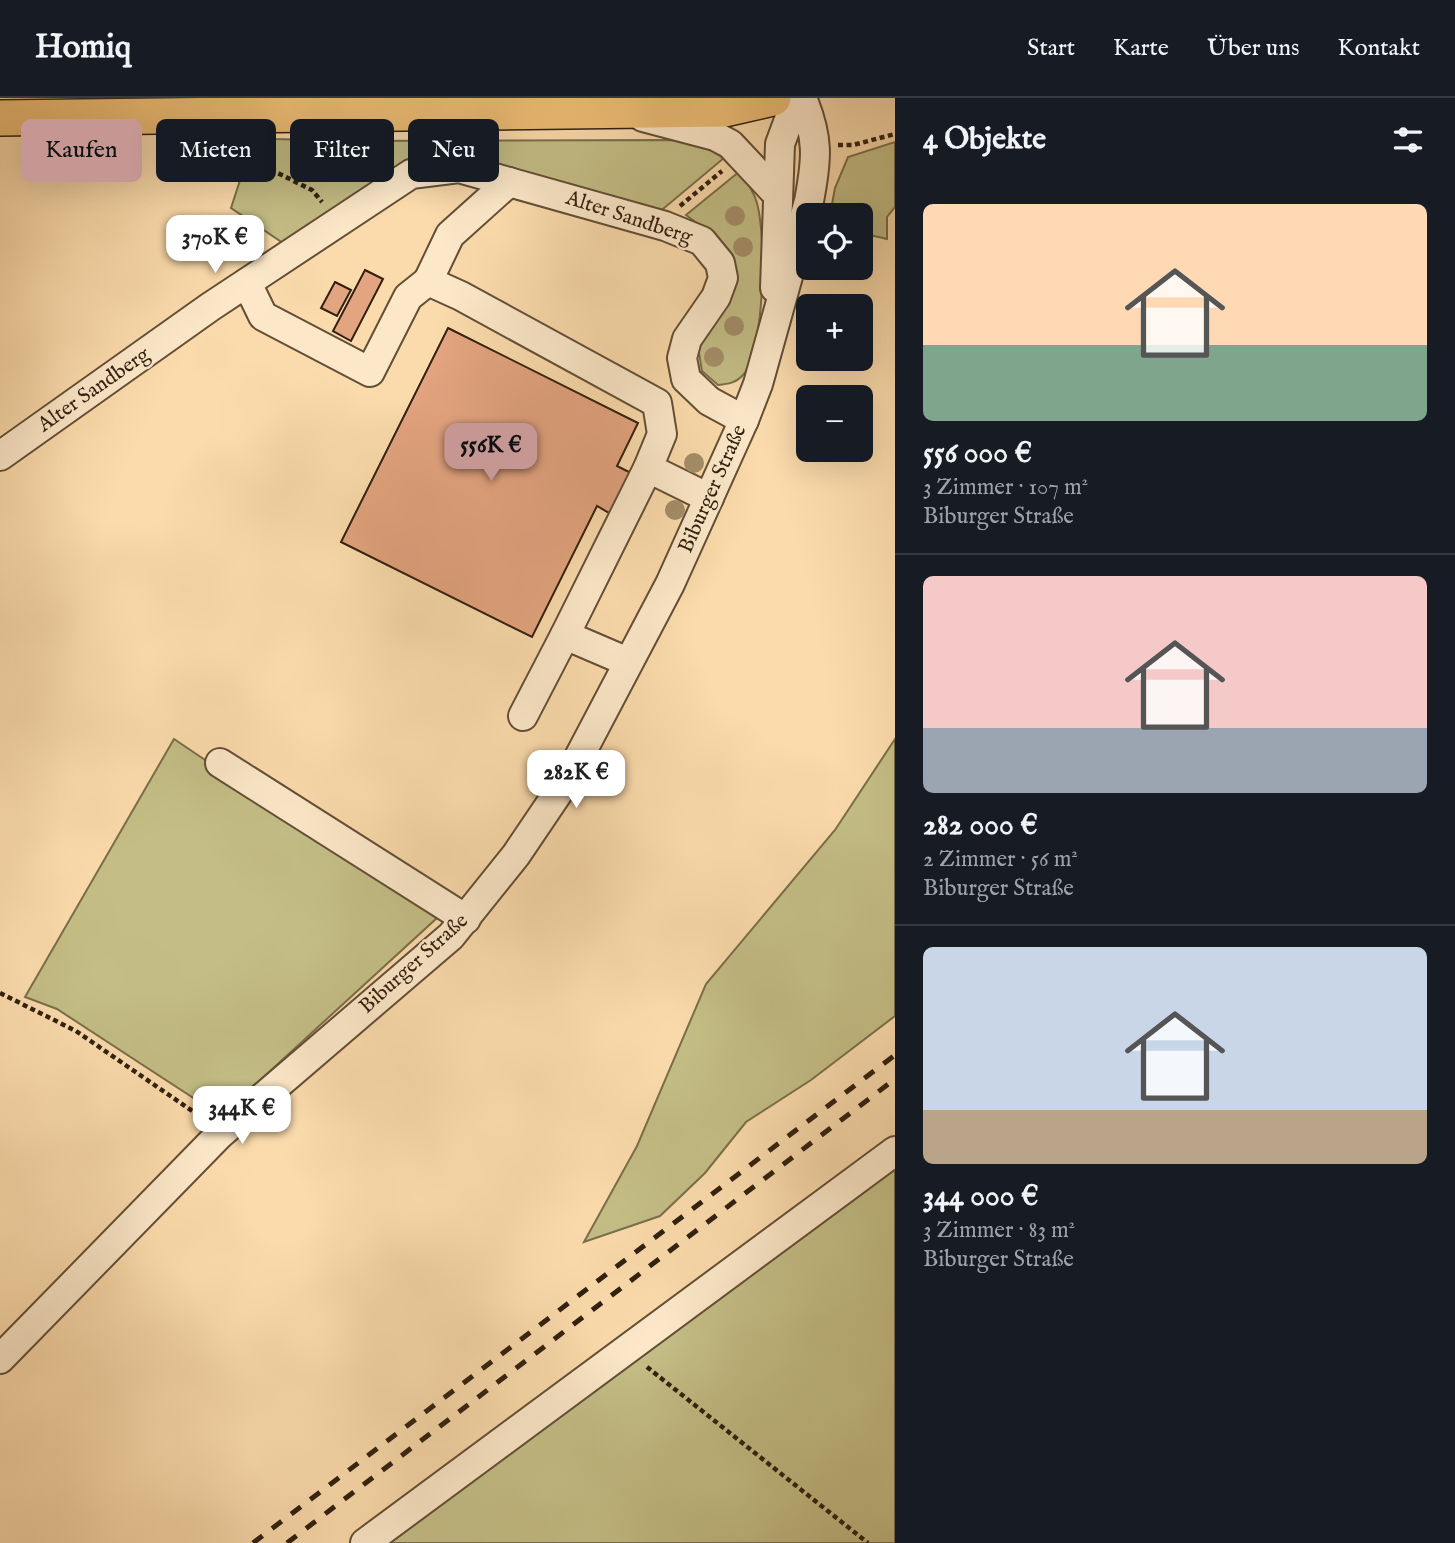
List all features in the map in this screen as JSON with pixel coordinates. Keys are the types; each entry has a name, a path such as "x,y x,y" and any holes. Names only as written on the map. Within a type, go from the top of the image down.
{"main road":[{"path":"0,118 729,108 773,98"}],"street":[{"name":"Biburger Straße","path":"774,327 776,193 780,144 800,98"},
{"name":"Biburger Straße","path":"0,1359 220,1134 466,919 516,855 568,778 670,584 758,384 809,201 815,170 817,144 814,126 800,98"},
{"path":"613,110 715,136 730,144 776,193"},
{"name":"Alter Sandberg","path":"0,456 247,283 411,174 460,168 666,226 702,242 720,262 723,278 716,297 687,339 682,358 686,379 709,401 744,420"},
{"path":"247,283 263,316 370,372 408,298 428,281 450,235 509,182"},
{"path":"428,281 461,296 657,403 662,434 648,468 523,716"},
{"path":"648,468 709,498"},
{"path":"565,635 628,662"},
{"path":"220,763 466,919"},
{"path":"365,1543 895,1151"}],"path":[{"path":"276,171 312,190 339,222"},
{"path":"0,993 76,1031 220,1134"},
{"path":"625,1349 868,1543"}],"shaded area":[{"path":"276,139 290,139 290,182 394,182 394,141 408,141 408,181 286,245 231,208 239,182 276,182"},
{"path":"679,140 708,149 724,158 657,214 499,172 499,141"},
{"path":"895,142 895,207 887,217 887,239 873,236 873,203 832,203 835,188 848,157"},
{"path":"740,171 755,196 760,215 763,263 760,317 756,342 743,375 728,384 718,385 702,371 698,347 731,296 698,224 686,215"},
{"path":"174,739 438,917 221,1116 57,1009 25,997"},
{"path":"895,739 895,1016 811,1080 746,1122 705,1173 660,1216 584,1242 637,1146 706,984 835,830"},
{"path":"895,1158 895,1543 380,1543"}],"building":[{"path":"365,270 383,279 351,341 333,331"},
{"path":"335,282 351,290 337,316 321,308"},
{"path":"448,328 638,423 617,466 631,473 611,514 597,506 532,637 341,542"}],"railway":[{"path":"253,1543 895,1055"},
{"path":"287,1543 895,1079"}]}
